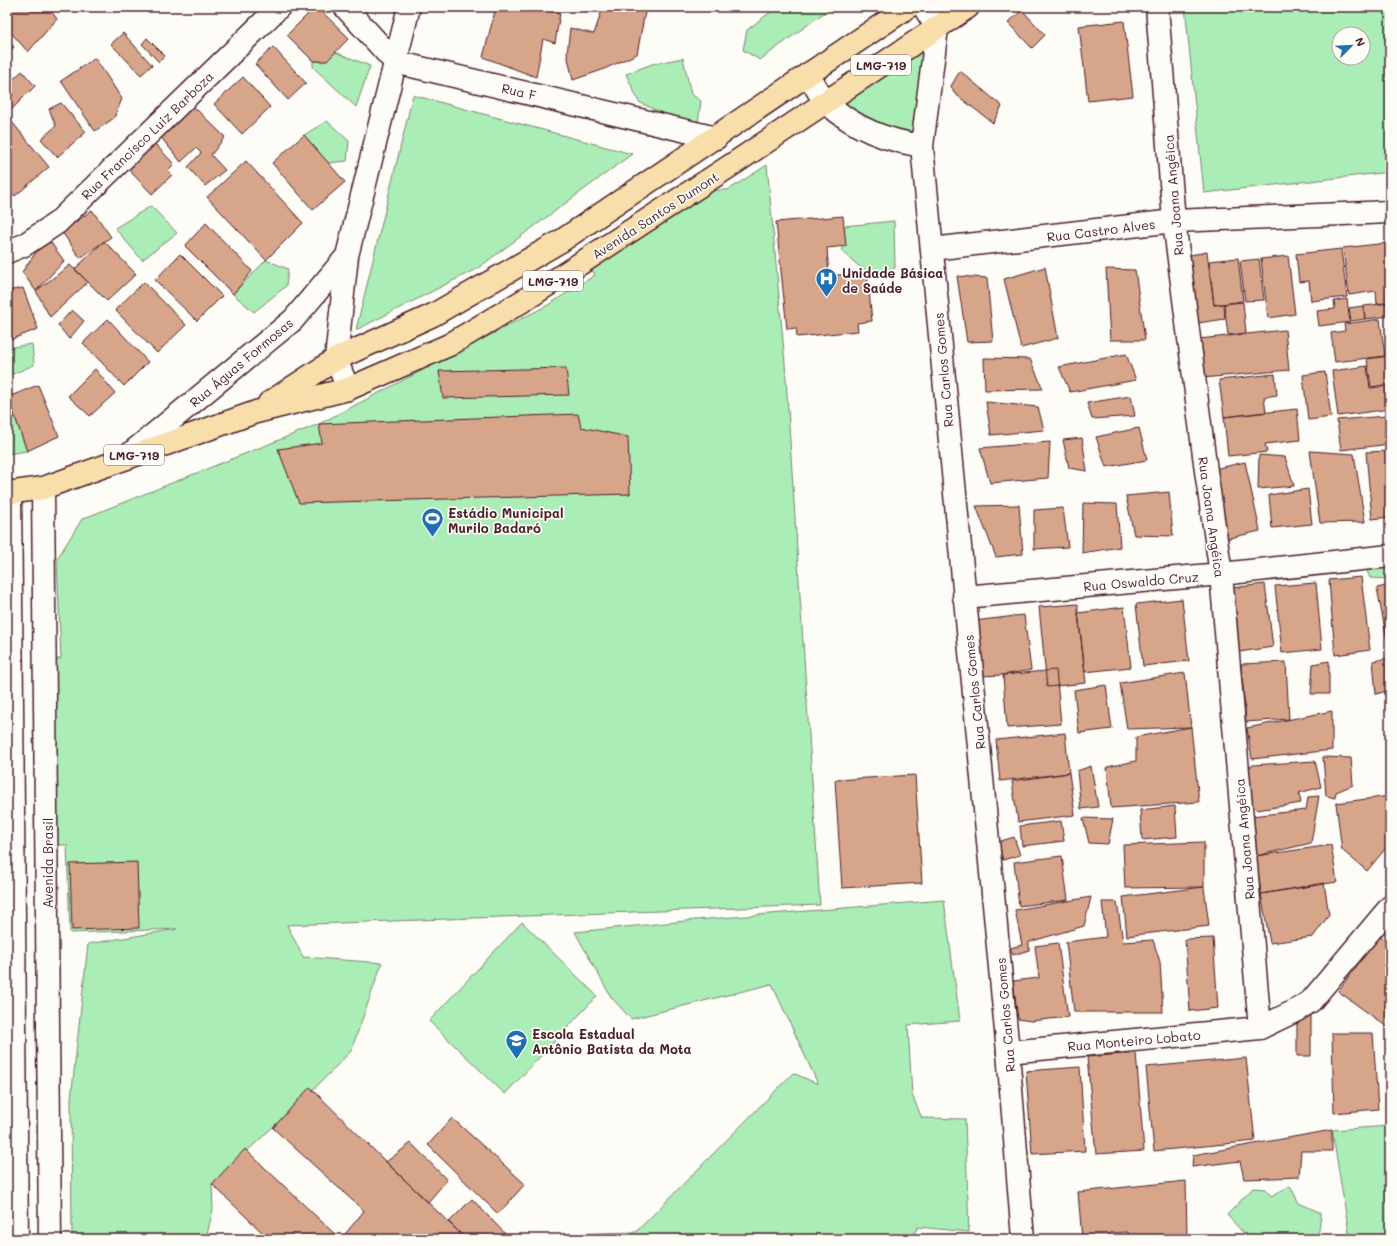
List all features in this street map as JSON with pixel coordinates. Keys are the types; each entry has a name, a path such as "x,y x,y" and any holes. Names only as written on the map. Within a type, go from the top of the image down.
{"main road":[{"name":"Avenida Santos Dumont","path":"256,412 336,359 432,315 561,241 716,138 908,7"},
{"name":"Avenida Santos Dumont","path":"9,493 44,488 124,458 256,412 348,389 449,345 526,299 968,7"},
{"path":"561,241 576,266"}],"street":[{"name":"Rua Francisco Luiz Barboza","path":"7,252 24,245 57,223 279,7"},
{"path":"345,7 395,62"},
{"name":"Rua Águas Formosas","path":"348,389 336,359 347,256 409,7"},
{"path":"924,7 936,28"},
{"name":"Rua Joana Angéica","path":"1157,7 1174,222 1206,471 1221,574 1260,1028"},
{"name":"Rua Carlos Gomes","path":"936,28 922,146 1008,1052 1023,1239"},
{"name":"Rua F","path":"395,62 716,138"},
{"path":"808,74 826,102 861,128 894,141 922,146"},
{"name":"Rua Castro Alves","path":"932,249 1174,222 1390,212"},
{"name":"Rua Águas Formosas","path":"124,458 293,320 347,256"},
{"name":"Avenida Brasil","path":"44,488 50,1239"},
{"path":"9,493 17,1239"},
{"name":"Rua Oswaldo Cruz","path":"964,598 1221,574 1390,556"},
{"path":"1260,1028 1297,1010 1311,1000 1390,907"},
{"name":"Rua Monteiro Lobato","path":"1008,1052 1260,1028"}],"green space":[{"path":"777,7 832,7 760,60 743,50 747,30"},
{"path":"1185,7 1390,7 1390,172 1204,193"},
{"path":"931,39 919,140 891,136 834,102"},
{"path":"335,52 370,66 356,107 313,67 313,61 327,61"},
{"path":"683,58 691,94 701,101 698,123 668,116 639,102 626,74 652,64"},
{"path":"413,95 632,154 478,268 356,330"},
{"path":"327,121 349,141 347,161 328,163 304,135"},
{"name":"Estádio Municipal Murilo Badaró","path":"767,165 785,363 820,905 287,925 303,957 382,963 351,1051 321,1082 212,1184 213,1209 206,1239 72,1239 71,1099 88,944 177,929 70,933 67,845 57,845 53,659 61,659 57,559 82,519 319,424 548,305 595,275 586,259 692,190 728,190"},
{"path":"151,206 177,233 142,260 115,228"},
{"path":"894,221 895,268 886,272 872,273 860,267 842,251 845,242 844,226"},
{"path":"266,260 288,269 286,286 254,312 233,294"},
{"path":"32,344 34,365 8,376 8,397 27,451 7,454 7,348"},
{"path":"1390,562 1390,579 1370,578 1364,564"},
{"path":"944,900 960,1021 908,1025 912,1095 922,1118 965,1119 969,1232 918,1227 911,1239 566,1239 564,1234 636,1232 793,1073 818,1084 772,984 631,1019 611,997 575,932 696,920"},
{"path":"522,922 597,996 505,1094 429,1021"},
{"path":"1390,1126 1390,1239 1350,1238 1332,1130"},
{"path":"1290,1186 1299,1203 1321,1213 1318,1239 1259,1239 1247,1237 1227,1215 1253,1188 1265,1189 1271,1196"}],"building":[{"path":"7,7 48,7 57,19 28,52 7,28"},
{"path":"315,7 317,7 349,38 327,61 313,61 287,35"},
{"path":"496,7 550,7 549,10 560,13 555,43 543,39 536,77 483,57"},
{"path":"603,7 646,7 637,54 602,70 573,80 567,54 570,28 594,34"},
{"path":"1022,10 1045,35 1032,48 1008,23"},
{"path":"1124,21 1133,96 1088,101 1079,26"},
{"path":"123,33 152,65 141,75 111,44"},
{"path":"147,38 165,56 159,62 142,44"},
{"path":"7,40 14,47 7,54"},
{"path":"273,47 306,83 288,100 255,64"},
{"path":"95,58 122,99 114,118 95,131 61,81"},
{"path":"22,71 35,86 7,114 7,85"},
{"path":"960,71 1002,106 993,123 954,93 951,86"},
{"path":"243,77 270,107 242,134 214,104"},
{"path":"61,103 86,132 57,157 41,139 56,126 49,109"},
{"path":"191,104 225,137 211,155 225,170 205,186 188,167 201,153 196,148 181,162 159,135"},
{"path":"12,122 49,167 15,196 7,187 7,126"},
{"path":"304,135 345,182 313,210 272,163"},
{"path":"154,143 174,164 168,170 172,175 152,194 127,168"},
{"path":"246,161 303,223 266,260 207,197"},
{"path":"92,210 111,237 80,258 62,232"},
{"name":"Unidade Básica de Saúde","path":"843,216 846,246 827,248 829,276 867,272 872,321 857,323 858,331 797,337 796,328 787,329 776,222"},
{"path":"206,223 252,271 233,294 185,246"},
{"path":"47,237 64,261 36,291 22,272"},
{"path":"104,241 136,274 107,301 75,269"},
{"path":"1387,243 1390,261 1390,302 1377,304 1376,291 1349,295 1343,248"},
{"path":"1341,249 1347,297 1311,301 1309,281 1299,282 1296,254"},
{"path":"1207,252 1214,305 1224,304 1225,319 1198,323 1190,255"},
{"path":"180,254 222,296 197,321 155,280"},
{"path":"1288,256 1295,314 1268,318 1261,259"},
{"path":"1238,258 1243,301 1214,305 1209,261"},
{"path":"1259,259 1264,300 1245,301 1240,261"},
{"path":"70,265 88,282 50,317 36,291"},
{"path":"1045,267 1058,338 1021,348 1004,279"},
{"path":"1106,269 1135,270 1145,340 1110,340"},
{"path":"957,276 987,278 993,341 967,342"},
{"path":"144,282 186,325 157,353 115,310"},
{"path":"23,288 38,329 7,341 7,291"},
{"path":"1347,299 1350,322 1319,326 1317,311 1335,309 1334,301"},
{"path":"1243,302 1246,333 1228,335 1224,304"},
{"path":"1390,303 1390,316 1365,319 1364,306"},
{"path":"1363,306 1365,319 1351,321 1349,308"},
{"path":"72,310 84,321 69,339 58,325"},
{"path":"108,319 148,362 124,386 83,343"},
{"path":"1380,319 1385,356 1335,362 1331,333 1345,331 1344,324"},
{"path":"1285,330 1289,370 1202,378 1199,339"},
{"path":"1126,354 1136,380 1070,392 1059,367"},
{"path":"1389,356 1390,384 1371,387 1367,359"},
{"path":"984,358 1030,359 1043,389 985,390"},
{"path":"1367,366 1370,388 1387,386 1390,409 1338,416 1332,371"},
{"path":"566,368 569,395 443,398 439,371"},
{"path":"95,369 115,393 90,416 68,396"},
{"path":"1325,372 1331,417 1308,420 1303,375"},
{"path":"1275,374 1277,395 1264,397 1266,412 1224,417 1219,380"},
{"path":"38,385 59,436 27,451 8,397"},
{"path":"1131,396 1135,416 1092,419 1087,403"},
{"path":"986,402 1038,407 1044,430 991,435"},
{"path":"1297,409 1300,440 1265,444 1267,452 1228,456 1224,417"},
{"path":"578,414 581,427 628,437 630,494 299,503 278,449 322,443 319,424"},
{"path":"1386,416 1390,431 1390,444 1341,450 1337,420"},
{"path":"1139,428 1147,460 1106,467 1096,437"},
{"path":"1082,438 1087,471 1069,468 1063,440"},
{"path":"1050,442 1048,478 990,483 980,448"},
{"path":"1310,451 1354,454 1365,522 1320,523"},
{"path":"1390,451 1390,517 1372,519 1366,452"},
{"path":"1259,455 1285,457 1294,486 1258,489"},
{"path":"1245,462 1260,531 1221,540 1206,471"},
{"path":"1308,489 1312,524 1272,528 1269,495"},
{"path":"1169,492 1173,536 1134,535 1126,496"},
{"path":"1083,503 1117,504 1120,547 1082,553"},
{"path":"1019,505 1023,554 996,557 976,506"},
{"path":"1063,508 1068,547 1034,549 1034,510"},
{"path":"1361,577 1370,650 1335,655 1329,580"},
{"path":"1316,583 1322,649 1282,653 1275,586"},
{"path":"1265,584 1273,647 1239,652 1231,588"},
{"path":"1390,585 1390,640 1387,640 1377,588"},
{"path":"1182,599 1189,661 1143,666 1136,604"},
{"path":"1078,604 1086,683 1047,687 1039,607"},
{"path":"1124,607 1131,667 1085,672 1078,613"},
{"path":"1024,615 1031,670 1003,675 981,676 974,621"},
{"path":"1390,658 1390,690 1376,694 1373,661"},
{"path":"1329,661 1329,694 1311,694 1313,664"},
{"path":"1286,662 1289,719 1246,722 1241,664"},
{"path":"1056,670 1061,724 1007,728 1003,675"},
{"path":"1185,673 1191,727 1127,729 1120,683"},
{"path":"1106,685 1112,729 1079,733 1074,690"},
{"path":"1332,711 1332,750 1252,759 1247,728"},
{"path":"1191,727 1199,802 1111,808 1107,767 1136,761 1136,737"},
{"path":"1065,733 1069,773 1000,781 996,740"},
{"path":"1323,757 1351,758 1353,785 1336,792 1335,798 1326,796"},
{"path":"1315,761 1321,787 1299,793 1301,803 1257,810 1246,796 1243,772 1253,765"},
{"path":"1091,766 1098,807 1081,809 1077,771"},
{"path":"1069,773 1075,815 1018,822 1012,781"},
{"path":"915,775 922,883 842,888 835,780"},
{"path":"1319,796 1311,843 1256,856 1251,816 1306,810 1308,797"},
{"path":"1390,796 1390,843 1367,871 1342,850 1336,803"},
{"path":"1175,806 1177,837 1142,840 1140,810"},
{"path":"1083,818 1113,819 1108,844 1089,843"},
{"path":"1061,821 1064,841 1022,846 1020,826"},
{"path":"1014,837 1020,855 1003,860 998,842"},
{"path":"1204,842 1204,887 1125,888 1123,845"},
{"path":"1331,845 1337,882 1261,894 1256,856"},
{"path":"1062,856 1068,900 1019,906 1014,862"},
{"path":"137,862 139,928 72,930 70,864"},
{"path":"1324,883 1329,915 1313,937 1270,943 1261,894"},
{"path":"1204,887 1209,926 1127,936 1123,897"},
{"path":"1091,897 1084,926 1029,942 1029,950 1013,955 1010,948 1022,945 1015,910"},
{"path":"1102,902 1117,902 1123,942 1153,940 1160,962 1163,1012 1074,1012 1066,942 1106,937"},
{"path":"1379,936 1390,944 1390,1023 1387,1027 1338,991"},
{"path":"1213,938 1218,1008 1190,1011 1185,939"},
{"path":"1058,943 1068,1017 1031,1021 1018,1019 1013,981 1039,978 1035,946"},
{"path":"1311,1001 1311,1056 1297,1056 1297,1010"},
{"path":"1332,1033 1373,1033 1378,1109 1334,1113"},
{"path":"1136,1053 1144,1151 1096,1154 1087,1057"},
{"path":"1246,1058 1255,1141 1154,1151 1146,1067"},
{"path":"1080,1067 1085,1151 1032,1154 1026,1071"},
{"path":"310,1087 466,1239 341,1239 364,1211 273,1128"},
{"path":"452,1118 525,1184 498,1214 428,1145"},
{"path":"1332,1130 1332,1151 1301,1151 1299,1177 1244,1179 1240,1161 1192,1167 1193,1155"},
{"path":"411,1143 447,1180 428,1202 386,1162"},
{"path":"245,1149 340,1239 269,1239 212,1184"},
{"path":"1186,1181 1187,1239 1128,1239 1128,1232 1109,1233 1109,1239 1082,1239 1078,1192"},
{"path":"472,1199 510,1239 466,1239 449,1222"}],"place":[{"name":"Unidade Básica de Saúde","path":"827,298"},
{"name":"Estádio Municipal Murilo Badaró","path":"433,538"},
{"name":"Escola Estadual Antônio Batista da Mota","path":"516,1060"}]}
